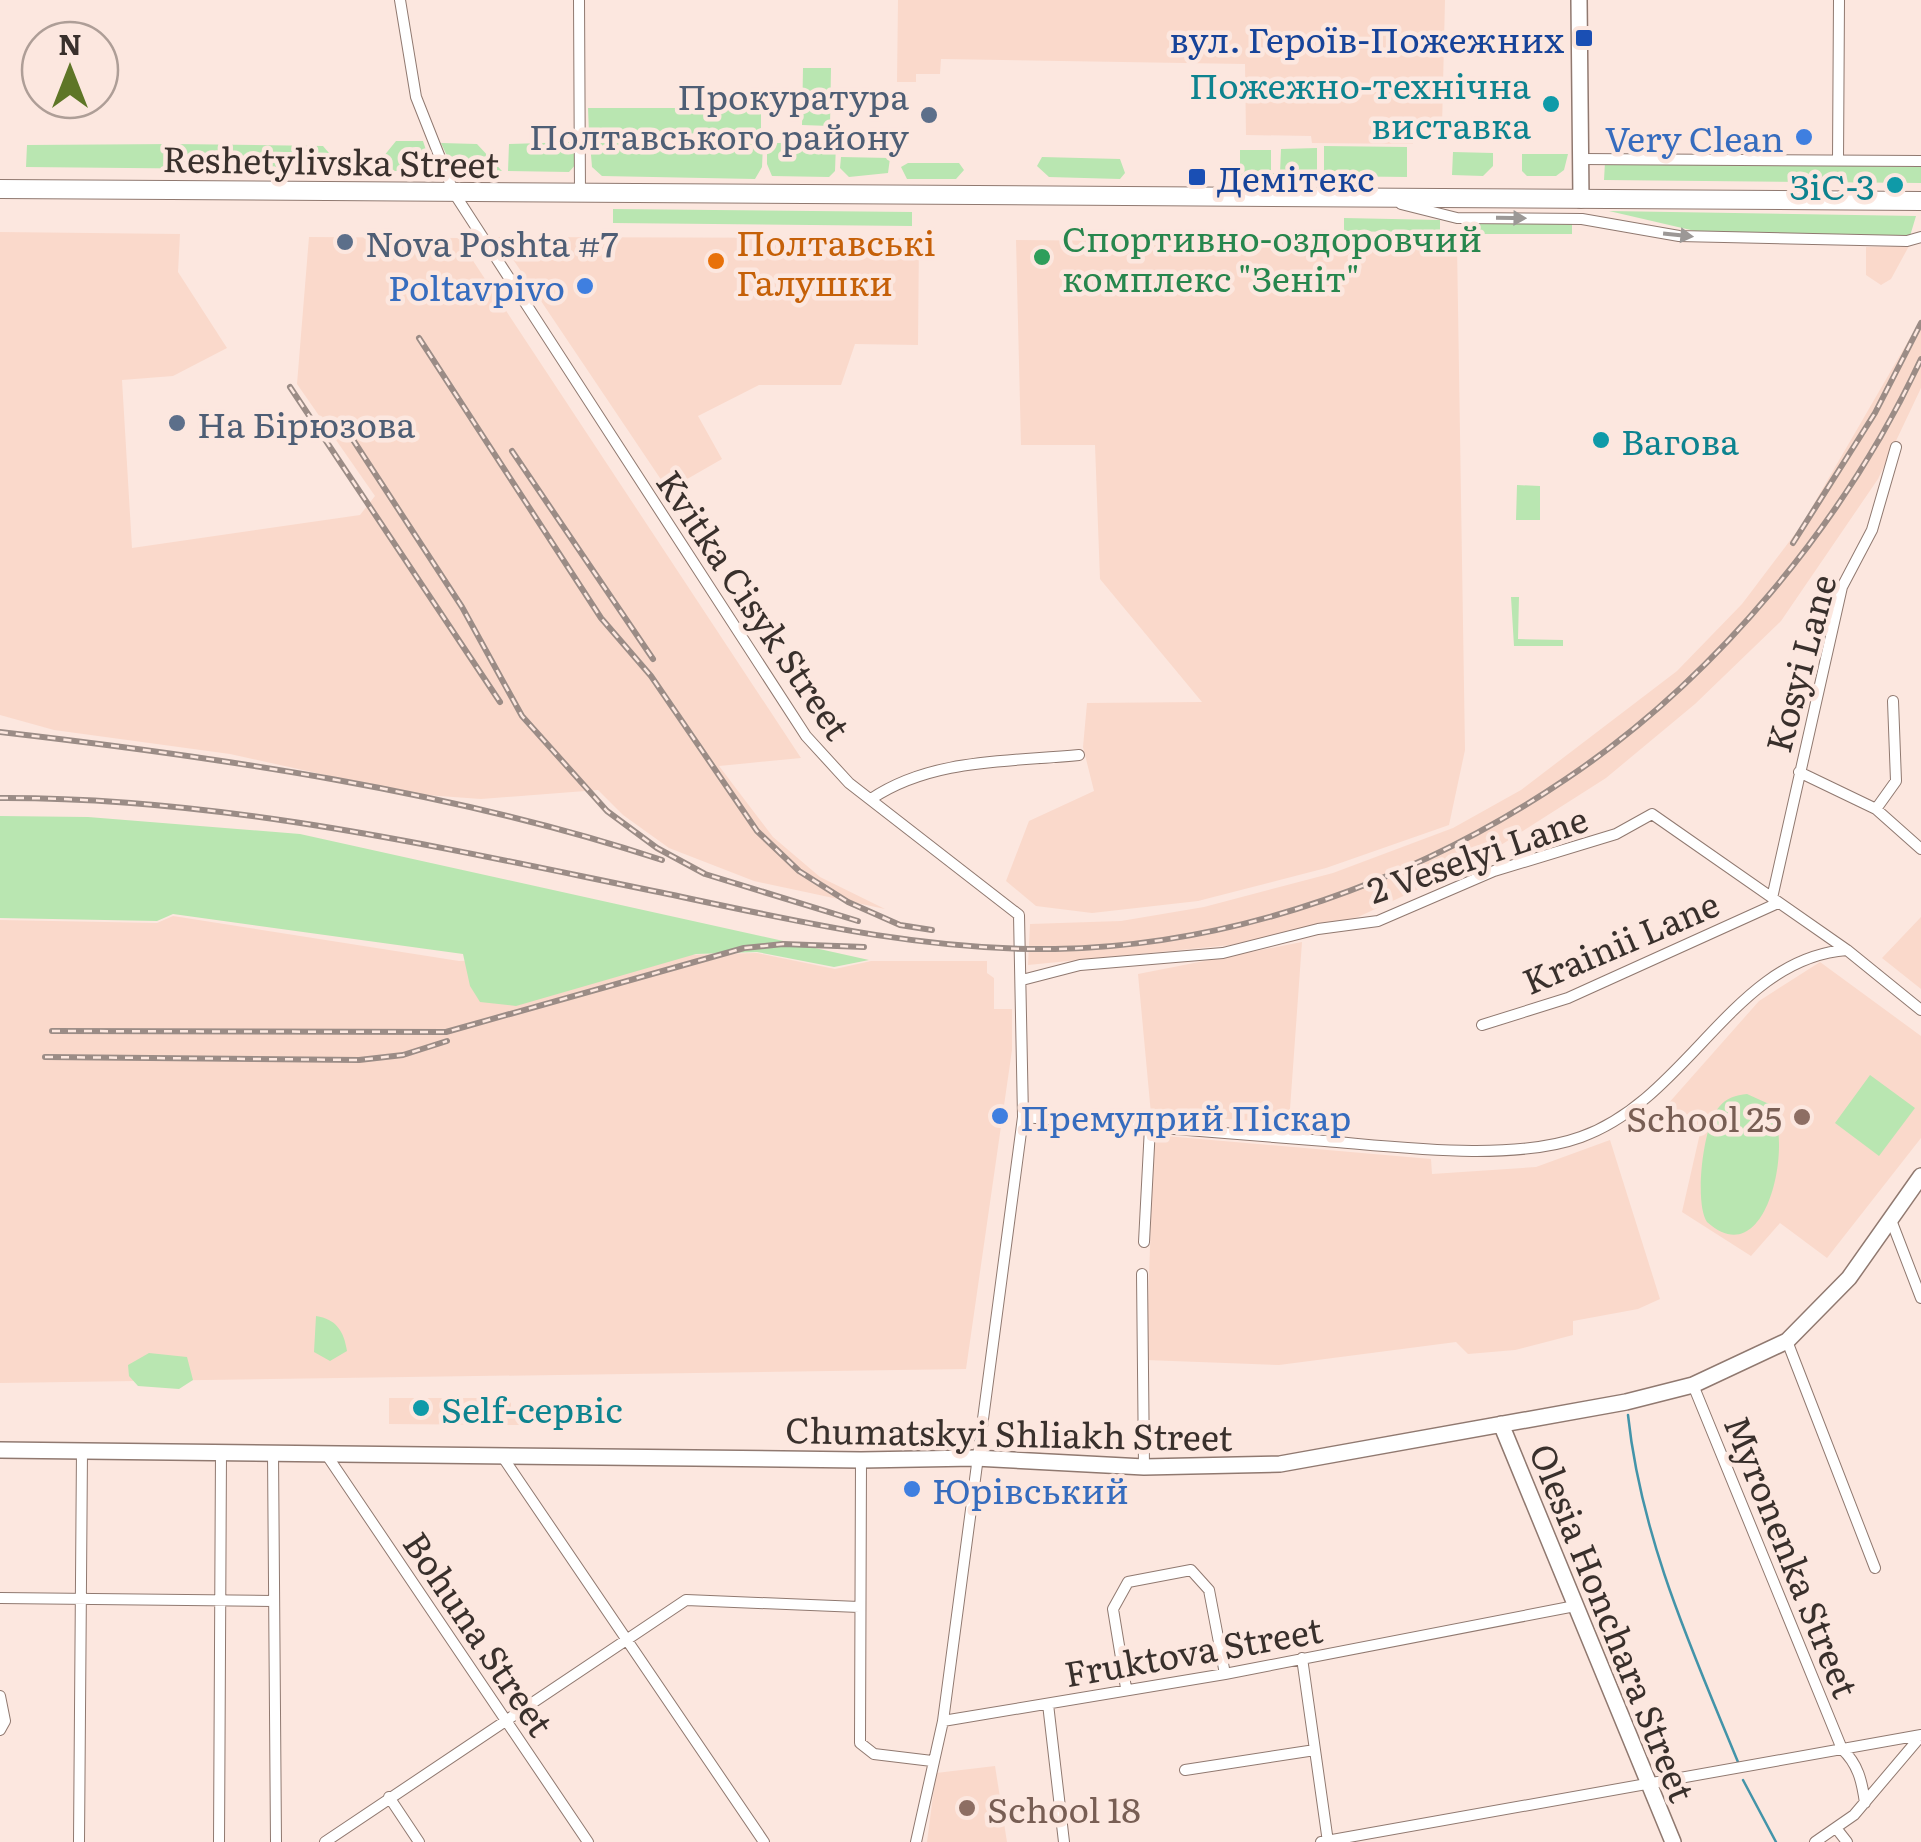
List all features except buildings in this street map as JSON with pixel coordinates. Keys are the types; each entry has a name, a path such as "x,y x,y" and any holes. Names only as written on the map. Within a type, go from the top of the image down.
{"main road":[{"path":"1579,0 1581,200"},
{"name":"Reshetylivska Street","path":"0,189 1921,201"},
{"name":"Chumatskyi Shliakh Street","path":"0,1450 975,1458 1144,1467 1280,1464 1693,1384 1787,1341 1849,1278 1921,1176"},
{"name":"Olesia Honchara Street","path":"1500,1424 1673,1842"}],"street":[{"name":"Kvitka Cisyk Street","path":"400,0 416,97 454,193 806,736 826,762 871,800 1017,910 1023,1117 943,1720"},
{"path":"579,0 580,194"},
{"path":"1838,0 1838,160"},
{"path":"1581,159 1921,161"},
{"path":"1381,200 1457,218 1582,220 1709,238 1907,241 1921,237"},
{"path":"1581,200 1582,220"},
{"name":"Kosyi Lane","path":"1775,900 1798,772 1842,587 1872,530 1896,447"},
{"path":"1876,810 1896,781 1893,701"},
{"path":"871,800 908,777 932,769 1079,755"},
{"path":"1798,772 1876,810 1921,848"},
{"name":"2 Veselyi Lane","path":"1022,980 1080,965 1223,953 1318,929 1378,920 1494,871 1616,834 1652,814 1775,900"},
{"path":"1775,900 1847,950 1921,1010"},
{"name":"Krainii Lane","path":"1482,1025 1568,998 1775,900"},
{"path":"1023,1117 1422,1149 1532,1148 1579,1138 1632,1114 1666,1084 1735,1008 1772,978 1808,957 1847,950"},
{"path":"1144,1242 1150,1127"},
{"path":"1891,1220 1921,1297"},
{"path":"1142,1274 1144,1467"},
{"path":"1787,1341 1875,1568"},
{"name":"Myronenka Street","path":"1693,1384 1842,1748 1853,1759 1862,1781 1864,1802"},
{"path":"79,1842 82,1450"},
{"path":"219,1842 222,1452"},
{"path":"273,1454 276,1842"},
{"name":"Bohuna Street","path":"326,1454 588,1842"},
{"path":"502,1456 764,1842"},
{"path":"861,1460 860,1743 874,1754 932,1761"},
{"path":"1126,1688 1113,1610 1128,1582 1191,1570 1209,1590 1224,1674"},
{"path":"0,1598 273,1602"},
{"path":"325,1842 686,1600 859,1607"},
{"name":"Fruktova Street","path":"943,1720 1224,1674 1575,1606"},
{"path":"1302,1658 1326,1841 1921,1736"},
{"path":"0,1696 4,1721 0,1730"},
{"path":"1048,1704 1064,1842"},
{"path":"916,1842 943,1720"},
{"path":"1815,1842 1864,1802 1921,1736"},
{"path":"1185,1770 1315,1750"},
{"path":"389,1797 419,1842"},
{"path":"1836,1828 1847,1842"}],"shaded area":[{"path":"898,0 1445,0 1442,127 1430,127 1430,134 1413,134 1413,144 1312,143 1311,136 1246,135 1245,64 941,59 940,74 916,74 916,82 897,82"},
{"path":"0,232 180,234 178,272 227,348 173,376 122,380 132,548 360,515 375,496 297,384 309,237 458,238 801,758 719,766 773,837 820,877 885,909 754,881 669,848 623,815 598,790 481,799 412,794 230,754 54,730 0,715"},
{"path":"498,237 919,238 918,345 855,344 841,385 759,385 698,416 722,459 668,490"},
{"path":"1016,240 1457,244 1465,750 1449,825 1326,868 1198,901 1092,913 1036,906 1006,881 1029,821 1094,791 1083,747 1087,703 1202,702 1100,579 1095,445 1021,445"},
{"path":"1909,246 1891,279 1881,285 1866,275 1866,247"},
{"path":"1921,319 1921,388 1878,479 1781,621 1695,704 1606,778 1468,866 1358,917 1231,945 1028,965 1030,924 1121,921 1204,907 1333,873 1453,828 1521,790 1677,671 1742,604 1801,526"},
{"path":"173,916 459,961 757,953 835,969 871,961 987,961 987,973 994,978 994,1009 1012,1009 1012,1050 966,1369 0,1383 0,920 157,923"},
{"path":"1921,917 1921,989 1882,958"},
{"path":"1302,942 1289,1123 1151,1114 1138,974"},
{"name":"School 25","path":"1820,962 1921,1036 1921,1138 1827,1258 1780,1223 1751,1256 1682,1212 1701,1129 1667,1105 1759,1001"},
{"path":"1154,1135 1431,1159 1432,1174 1536,1167 1610,1140 1660,1299 1638,1309 1573,1321 1573,1335 1515,1350 1468,1354 1456,1342 1279,1365 1146,1360"},
{"path":"389,1398 511,1398 511,1410 521,1410 521,1425 389,1424"},
{"name":"School 18","path":"995,1766 1007,1842 927,1842 936,1773"}],"green space":[{"path":"803,68 831,68 830,126 802,125"},
{"path":"588,108 761,108 761,133 589,134"},
{"path":"396,141 423,141 431,165 427,171 381,171 379,162"},
{"path":"576,142 577,163 569,172 508,171 509,144"},
{"path":"441,143 477,144 502,171 453,169"},
{"path":"590,143 763,144 762,167 755,179 602,176 592,167"},
{"path":"767,143 836,143 835,171 829,177 772,176 767,164"},
{"path":"27,145 323,146 341,167 338,170 26,167"},
{"path":"1324,146 1407,147 1407,177 1324,176"},
{"path":"1317,148 1317,177 1240,178 1240,150 1271,150 1271,173 1280,173 1281,149"},
{"path":"1453,152 1493,153 1493,166 1483,176 1452,175"},
{"path":"1522,154 1568,154 1564,170 1556,176 1527,176 1522,171"},
{"path":"841,157 890,158 888,173 849,177 840,168"},
{"path":"1042,157 1120,159 1125,173 1120,179 1049,177 1037,166"},
{"path":"1605,162 1921,167 1921,183 1604,180"},
{"path":"908,163 959,163 964,170 956,179 907,179 901,167"},
{"path":"613,209 912,212 912,226 613,223"},
{"path":"1609,211 1916,216 1910,236 1708,234"},
{"path":"1344,218 1440,220 1440,233 1344,231"},
{"path":"1470,222 1572,222 1572,234 1470,234"},
{"path":"1517,485 1540,486 1540,520 1516,520"},
{"path":"1511,597 1519,597 1518,639 1563,640 1563,646 1514,646"},
{"path":"0,816 88,817 300,834 869,960 834,967 757,952 696,954 516,1006 480,1002 470,986 463,954 173,914 157,921 0,918"},
{"path":"1870,1075 1915,1108 1879,1156 1835,1123"},
{"path":"1747,1094 1769,1104 1776,1120 1777,1169 1761,1217 1746,1231 1729,1234 1707,1222 1703,1212 1702,1164 1713,1116 1725,1101"},
{"path":"316,1316 334,1323 344,1338 347,1351 330,1361 314,1352"},
{"path":"149,1353 187,1357 193,1380 179,1389 138,1386 129,1376 128,1365"}],"waterway":[{"path":"1628,1415 1656,1549 1738,1762"},
{"path":"1743,1780 1776,1842"}],"railway":[{"path":"1793,543 1875,413 1921,323"},
{"path":"419,338 601,618 651,676 757,831 799,871 848,902 900,925 932,930"},
{"path":"0,798 85,800 253,816 502,860 812,924 957,945 1055,949 1123,945 1257,920 1387,876 1449,847 1509,815 1621,739 1724,645 1771,593 1855,479 1921,359"},
{"path":"290,387 500,702"},
{"path":"344,426 462,607 522,716 607,811 657,848 705,874 858,921"},
{"path":"512,451 653,659"},
{"path":"0,732 250,765 418,796 501,814 662,860"},
{"path":"52,1031 446,1032 744,948 783,944 864,947"},
{"path":"45,1057 359,1060 403,1055 447,1041"}],"place":[{"name":"вул. Героїв-Пожежних","path":"1584,38"},
{"name":"Пожежно-технічна виставка","path":"1551,104"},
{"name":"Прокуратура Полтавського району","path":"929,115"},
{"name":"Very Clean","path":"1804,137"},
{"name":"Демітекс","path":"1197,177"},
{"name":"ЗіС-3","path":"1895,185"},
{"name":"Nova Poshta #7","path":"345,242"},
{"name":"Спортивно-оздоровчий комплекс \"Зеніт\"","path":"1042,257"},
{"name":"Полтавські Галушки","path":"716,261"},
{"name":"Poltavpivo","path":"585,286"},
{"name":"На Бірюзова","path":"177,423"},
{"name":"Вагова","path":"1601,440"},
{"name":"Премудрий Піскар","path":"1000,1116"},
{"name":"School 25","path":"1802,1117"},
{"name":"Self-сервіс","path":"421,1408"},
{"name":"Юрівський","path":"912,1489"},
{"name":"School 18","path":"967,1808"}]}
